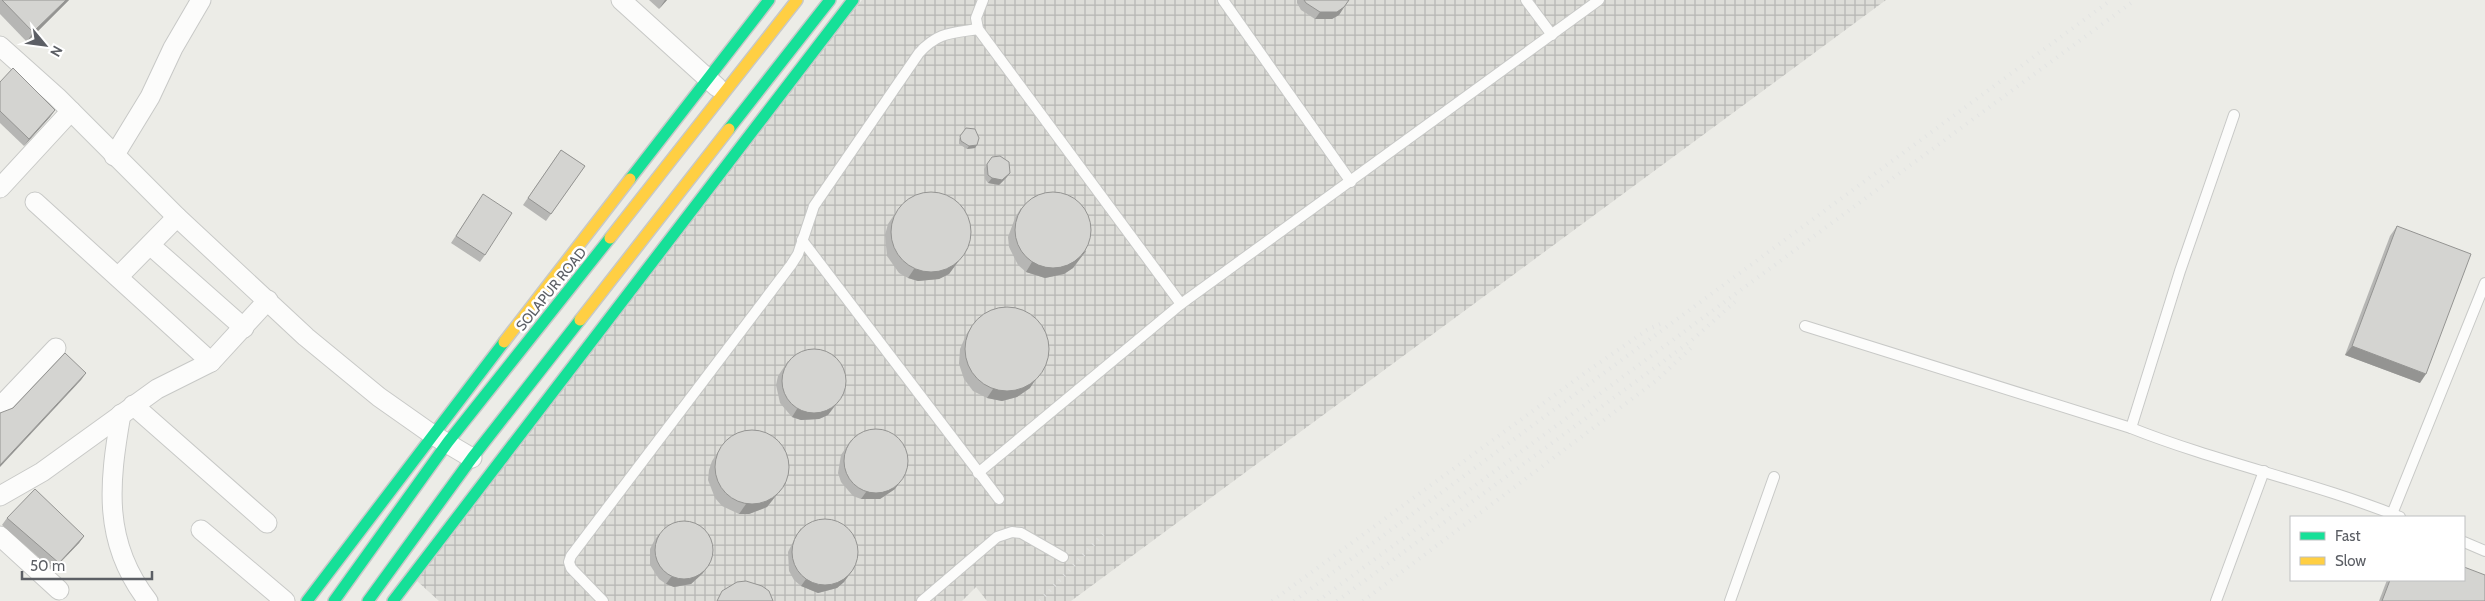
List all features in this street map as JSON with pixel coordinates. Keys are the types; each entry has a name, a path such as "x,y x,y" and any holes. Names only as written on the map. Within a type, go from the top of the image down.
{"main road":[{"path":"307,601 440,438 707,79 769,0"},
{"name":"SOLAPUR ROAD","path":"334,601 440,438 725,94 797,0"},
{"path":"368,601 472,458 830,0"},
{"path":"393,601 853,0"}],"street":[{"path":"114,156 150,98 173,48 201,0"},
{"path":"621,0 725,94"},
{"path":"0,46 71,111 177,217 306,337 379,397 472,458"},
{"path":"0,188 71,111"},
{"path":"35,202 211,362"},
{"path":"118,277 177,217"},
{"path":"150,245 244,328"},
{"path":"0,496 42,472 157,389 211,362 268,300"},
{"path":"0,407 56,348"},
{"path":"127,410 267,523"},
{"path":"127,410 114,458 112,521 118,546 127,566 148,601"},
{"path":"201,530 284,601"},
{"path":"0,536 59,590"}],"lane":[{"path":"983,0 976,18 978,29 1181,304"},
{"path":"1223,0 1351,182"},
{"path":"1526,0 1552,35"},
{"path":"978,473 1181,304 1599,0"},
{"path":"603,601 571,568 569,562 571,556 791,265 798,254 814,206 919,53 932,39 945,34 978,29"},
{"path":"2131,428 2180,271 2234,115"},
{"path":"802,240 999,499"},
{"path":"1805,326 2131,428 2179,447 2264,471 2396,516 2482,301 2485,283"},
{"path":"2216,601 2264,471"},
{"path":"1730,601 1774,477"},
{"path":"922,601 997,537 1012,532 1030,538 1063,557"},
{"path":"2465,542 2485,551"}],"shaded area":[{"path":"862,0 1886,0 1071,601 987,601 976,587 962,601 439,601 417,581"}],"building":[{"path":"2,0 66,0 33,32"},
{"path":"1304,0 1349,0 1337,12 1320,12"},
{"path":"13,68 55,110 29,139 0,111 0,82"},
{"path":"966,128 975,129 979,138 977,145 969,146 961,141 960,136"},
{"path":"561,150 585,166 551,214 528,198"},
{"path":"1000,156 1009,162 1010,173 1002,180 988,175 987,164 992,157"},
{"path":"931,192 946,195 959,204 968,217 971,232 968,247 959,260 946,269 931,272 916,269 903,260 894,247 891,232 894,217 903,204 916,195"},
{"path":"1053,192 1068,195 1080,203 1088,215 1091,230 1088,245 1080,257 1068,265 1053,268 1038,265 1026,257 1018,245 1015,230 1018,215 1026,203 1038,195"},
{"path":"483,194 512,213 485,255 456,236"},
{"path":"2397,226 2471,254 2426,374 2352,346"},
{"path":"1007,307 1030,314 1042,326 1049,349 1042,372 1030,384 1007,391 984,384 972,372 965,349 972,326 984,314"},
{"path":"814,349 826,351 837,358 844,369 846,381 844,393 837,404 826,411 814,413 802,411 791,404 784,393 782,381 784,369 791,358 802,351"},
{"path":"65,353 86,373 0,465 0,413 13,408"},
{"path":"876,429 894,434 899,438 903,443 908,461 903,479 899,484 894,488 876,493 858,488 853,484 849,479 844,461 849,443 853,438 858,434"},
{"path":"752,430 773,436 783,446 789,467 783,488 773,498 752,504 731,498 721,488 715,467 721,446 731,436"},
{"path":"35,489 84,536 59,563 7,518"},
{"path":"825,519 838,522 848,529 855,539 858,552 855,565 848,575 838,582 825,585 812,582 802,575 795,565 792,552 795,539 802,529 812,522"},
{"path":"678,521 690,521 705,529 713,544 713,556 705,571 690,579 678,579 663,571 655,556 655,544 663,529"},
{"path":"2465,567 2485,575 2485,601 2382,601 2390,581 2465,581"},
{"path":"746,581 762,586 769,591 773,601 717,601 722,591 737,582"}],"railway":[{"path":"1294,601 2111,0"},
{"path":"1318,601 2135,0"},
{"path":"1337,601 1691,341 1737,300"},
{"path":"1272,601 1589,370 1647,330 1662,323"},
{"path":"1363,601 1657,380 1691,348"},
{"path":"1040,601 1103,534"}],"traffic: fast":[{"path":"630,179 769,0"},
{"path":"729,129 830,0"},
{"path":"393,601 853,0"},
{"path":"334,601 448,442 610,238"},
{"path":"368,601 472,458 580,320"},
{"path":"307,601 504,342"}],"traffic: slow":[{"path":"610,238 797,0"},
{"path":"580,320 729,129"},
{"path":"504,342 630,179"}]}
